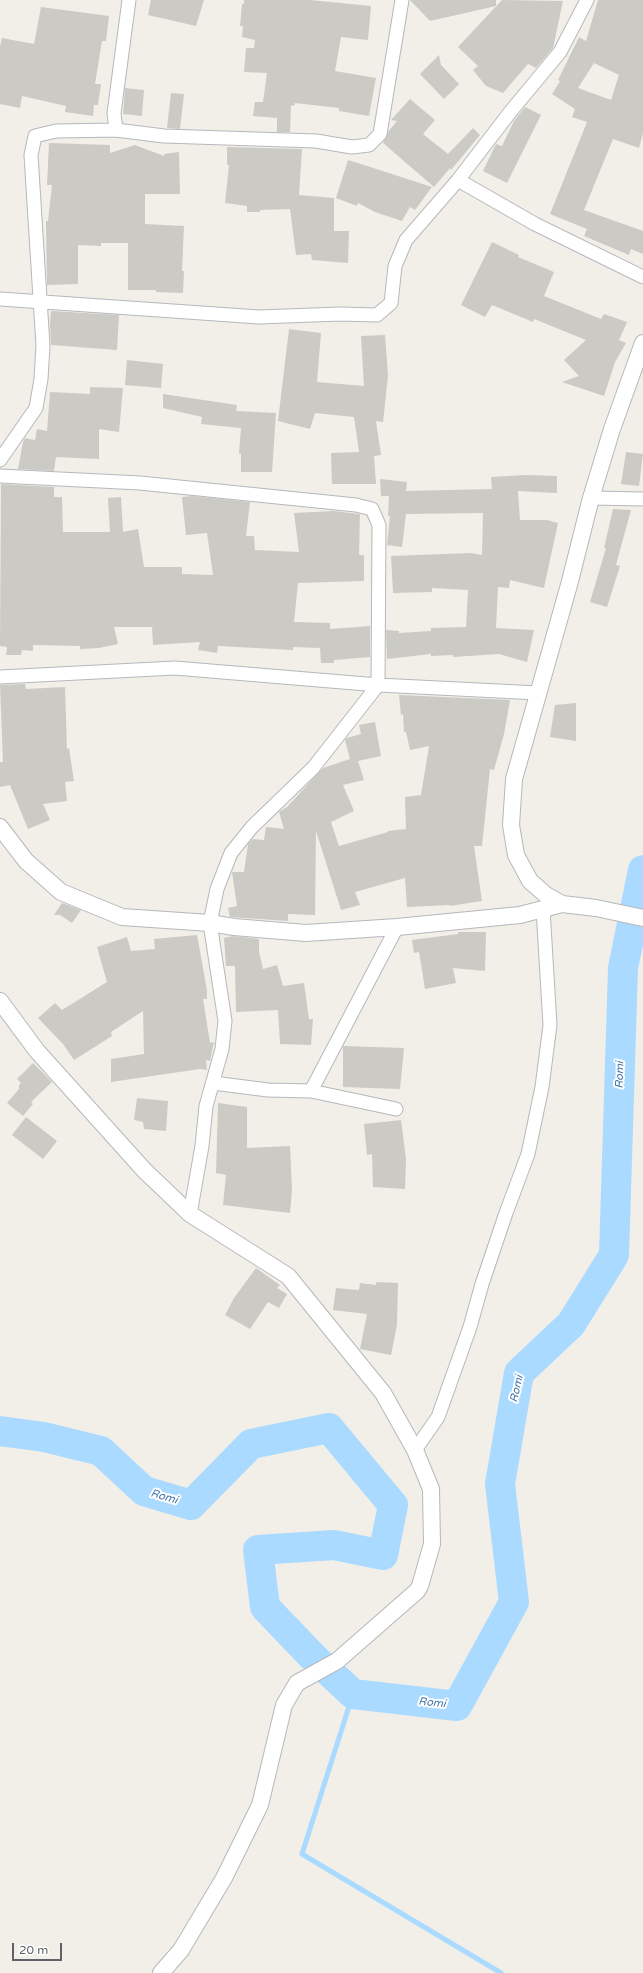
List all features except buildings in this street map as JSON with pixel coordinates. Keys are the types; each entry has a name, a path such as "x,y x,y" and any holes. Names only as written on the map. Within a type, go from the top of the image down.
{"street":[{"path":"116,130 114,113 128,0"},
{"path":"0,460 36,408 42,372 40,302 31,155 34,136 56,131 116,130 164,136 316,141 352,147 369,145 380,134 402,0"},
{"path":"0,299 259,317 340,314 377,315 391,303 395,266 406,240 458,180 511,111 560,52 588,0"},
{"path":"458,180 536,224 643,277"},
{"path":"562,904 546,895 530,881 516,855 511,825 514,779 591,498 612,429 638,370 643,343"},
{"path":"0,476 140,483 356,504 372,509 379,526 378,685 314,768 252,827 231,853 217,889 210,923 225,1021 222,1049 206,1106 202,1146 190,1214"},
{"path":"591,498 643,499"},
{"path":"0,677 175,668 378,685 538,693"},
{"path":"0,827 26,862 61,892 122,917 210,923 234,927 306,933 397,927 520,914 562,904 596,908 643,918"},
{"path":"415,1450 438,1417 470,1327 482,1284 506,1213 528,1154 542,1087 550,1025 543,909"},
{"path":"311,1091 397,927"},
{"path":"0,1001 43,1057 144,1170 190,1214 288,1276 383,1393 415,1450 431,1489 432,1544 422,1582 417,1591 337,1660 297,1683 284,1705 260,1805 224,1878 181,1950 161,1973"},
{"path":"213,1083 268,1090 311,1091 396,1109"}],"waterway":[{"name":"Romi","path":"0,1431 44,1437 101,1451 144,1491 191,1505 251,1444 329,1428 393,1505 383,1555 334,1545 258,1550 265,1607 312,1656 353,1694 457,1706 514,1602 500,1484 519,1373 571,1324 614,1255 623,968 643,870"},
{"path":"353,1694 302,1854 501,1973"}]}
